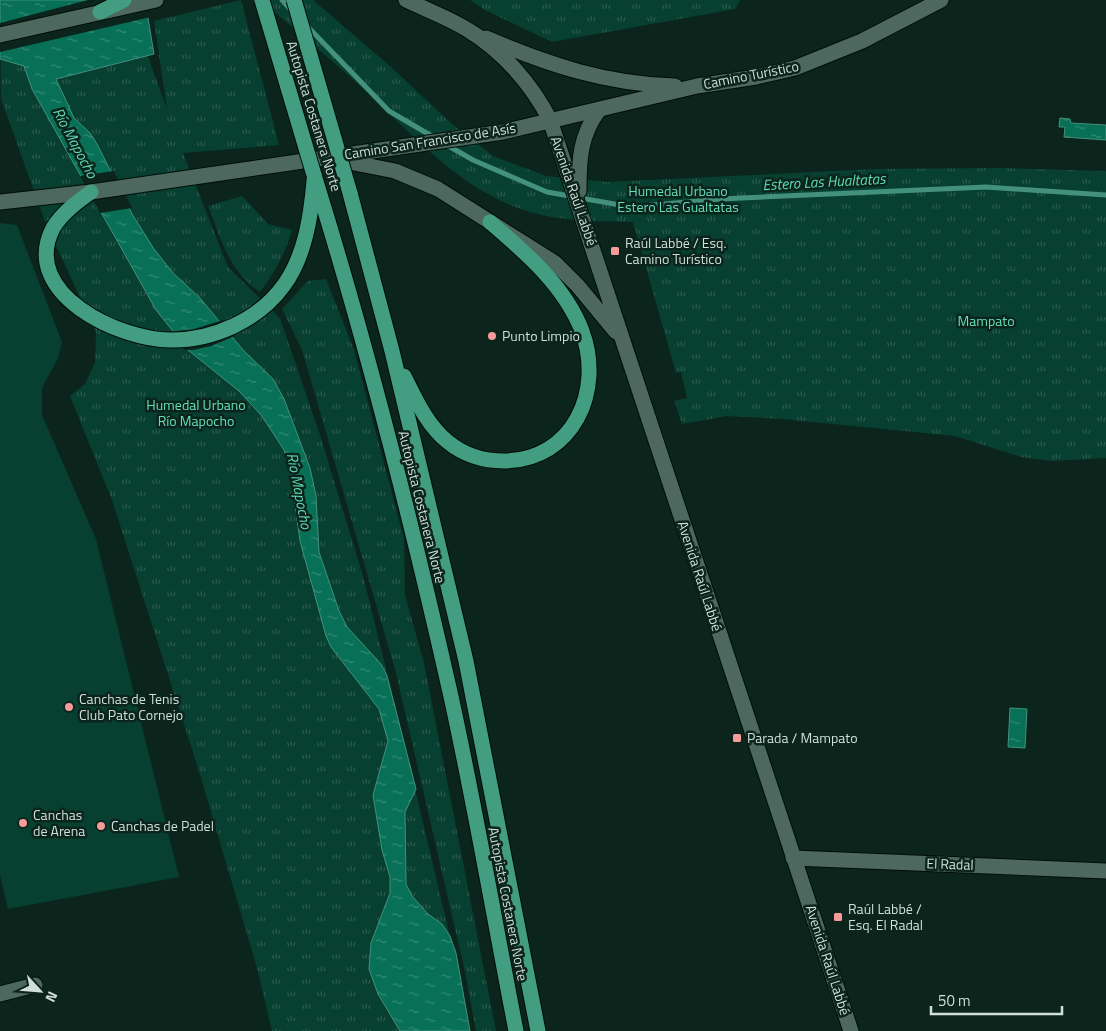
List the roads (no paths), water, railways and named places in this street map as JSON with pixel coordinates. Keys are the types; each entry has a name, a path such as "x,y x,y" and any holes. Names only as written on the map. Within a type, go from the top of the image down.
{"highway":[{"path":"100,12 124,0"},
{"name":"Autopista Costanera Norte","path":"262,0 323,204 392,455 432,615 464,762 516,1031"},
{"name":"Autopista Costanera Norte","path":"294,0 350,193 392,351 466,661 538,1031"},
{"path":"91,192 66,212 53,229 47,256 50,272 55,282 70,301 102,324 138,337 172,340 213,334 243,322 273,298 284,285 301,251 310,213 314,175"},
{"path":"392,351 415,398 434,428 448,442 468,454 496,461 523,459 545,450 570,429 585,401 590,380 589,360 582,332 570,307 556,287 513,242 490,222"}],"main road":[{"path":"0,35 156,0"},
{"path":"406,0 468,30 557,67 580,73 650,85 697,86"},
{"name":"Camino Turístico","path":"550,120 697,86 762,76 812,62 879,33 941,0"},
{"path":"468,30 521,76 538,97 550,120"},
{"path":"579,205 579,166 582,140 599,110"},
{"name":"Camino San Francisco de Asís","path":"0,202 91,192 503,132 550,120"},
{"name":"Avenida Raúl Labbé","path":"550,120 598,260 622,339 851,1031"},
{"path":"324,158 378,167 411,176 438,190 542,255 566,273 622,339"},
{"name":"El Radal","path":"793,858 1106,871"},
{"path":"0,994 34,985"}],"water":[{"name":"Río Mapocho","path":"0,0 145,0 154,54 56,79 74,118 90,133 97,144 132,214 154,249 173,273 200,298 243,350 273,379 284,399 310,468 316,496 319,552 339,611 347,627 381,664 387,676 416,789 405,812 406,884 412,896 428,914 442,924 450,936 456,953 470,1031 400,1031 378,994 369,969 371,943 390,893 390,877 382,850 373,795 388,741 379,709 331,647 326,636 300,541 290,468 284,450 262,416 239,391 188,350 156,310 32,89 24,66 0,59"},
{"path":"1060,118 1070,119 1071,123 1106,125 1106,140 1064,137 1065,127 1059,127"},
{"path":"1010,708 1027,709 1025,748 1008,747"}],"waterway":[{"name":"Estero Las Hualtatas","path":"282,0 292,11"},
{"name":"Estero Las Hualtatas","path":"307,26 389,111 435,138"},
{"name":"Estero Las Hualtatas","path":"445,144 473,160 547,192 631,207 720,199 986,187 1106,195"}],"place":[{"name":"Raúl Labbé / Esq. Camino Turístico","path":"615,251"},
{"name":"Punto Limpio","path":"492,336"},
{"name":"Canchas de Tenis Club Pato Cornejo","path":"69,707"},
{"name":"Parada / Mampato","path":"737,738"},
{"name":"Canchas de Arena","path":"23,823"},
{"name":"Canchas de Padel","path":"101,826"},
{"name":"Raúl Labbé / Esq. El Radal","path":"838,917"}],"park label":[{"name":"Humedal Urbano Estero Las Gualtatas","path":"678,200"},
{"name":"Mampato","path":"986,321"},
{"name":"Humedal Urbano Río Mapocho","path":"196,414"}]}
